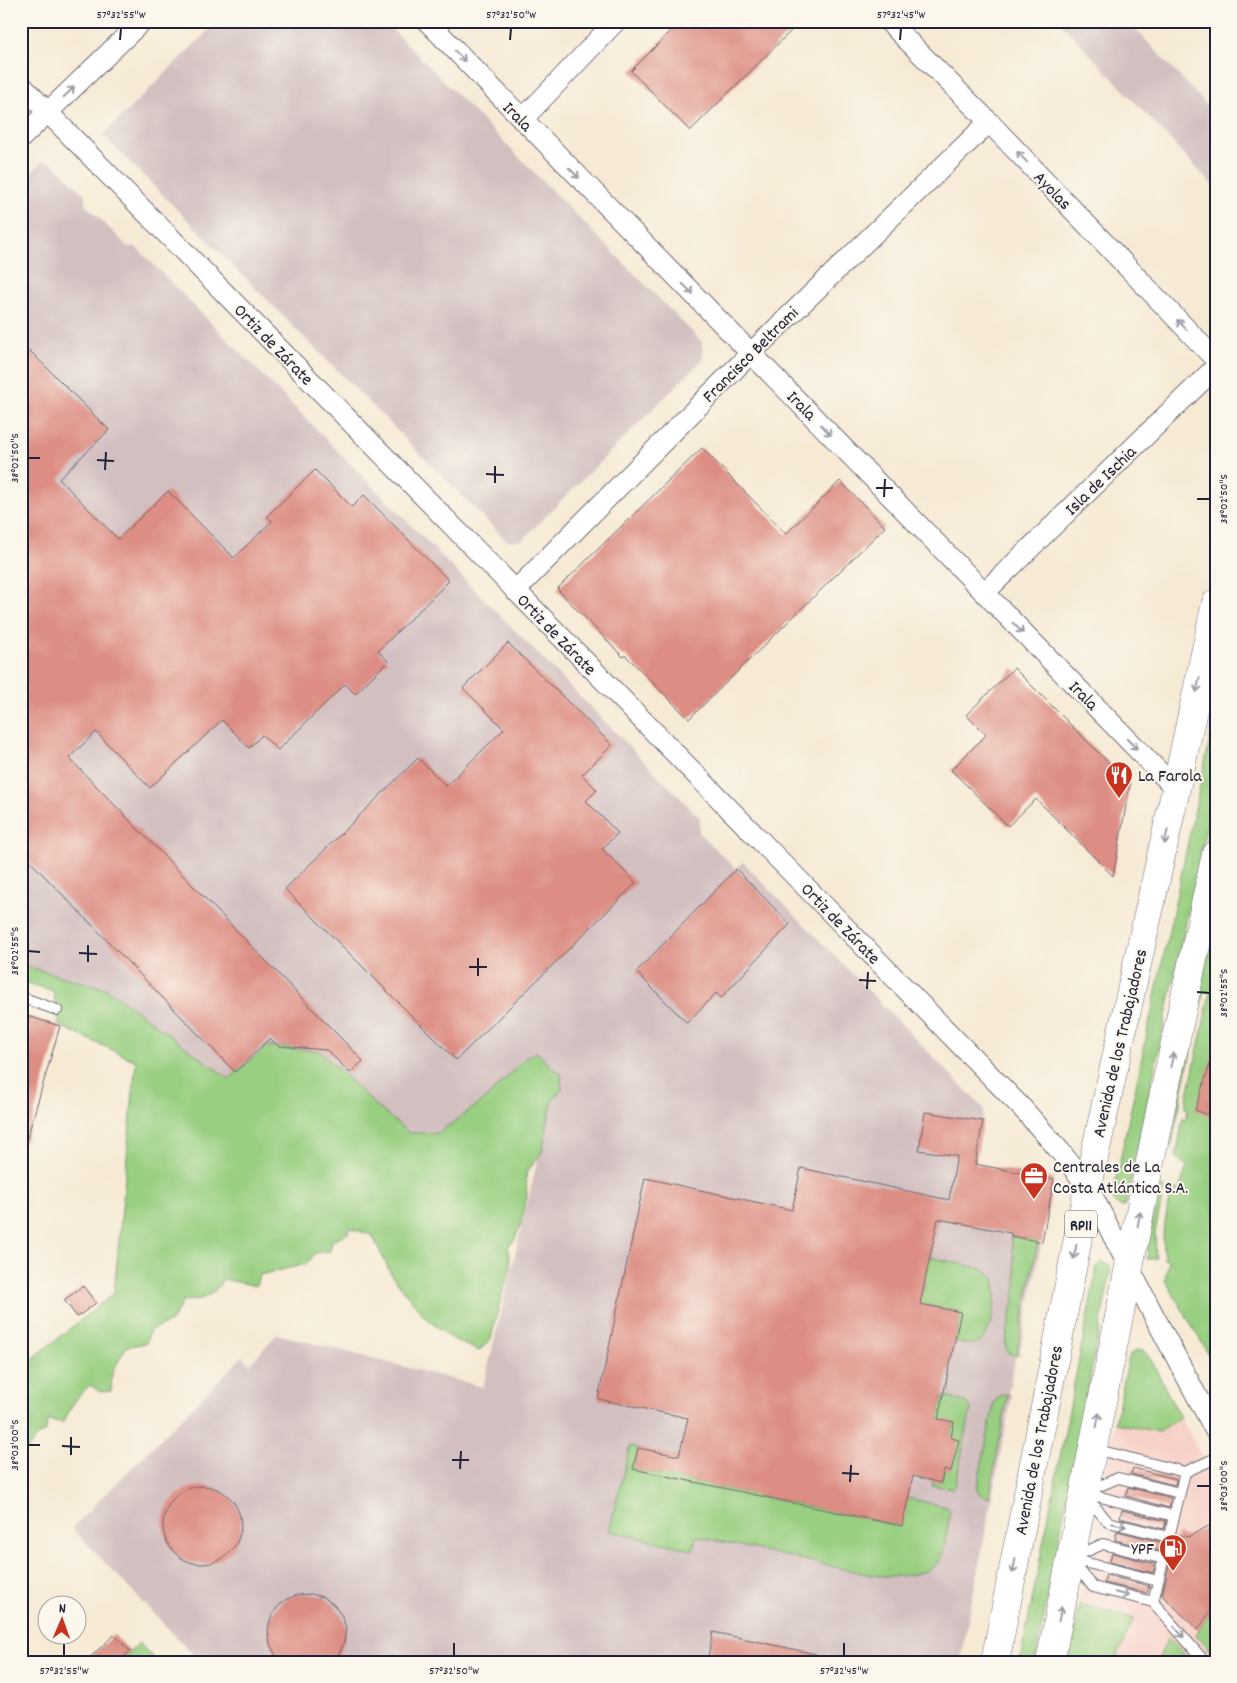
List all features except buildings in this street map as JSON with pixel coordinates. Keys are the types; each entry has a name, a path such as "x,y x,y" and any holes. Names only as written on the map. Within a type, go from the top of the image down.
{"main road":[{"name":"Avenida de los Trabajadores","path":"995,1662 1088,1187 1216,603"},
{"path":"1050,1662 1161,1107 1216,854"}],"street":[{"path":"21,138 142,21"},
{"name":"Irala","path":"426,21 1176,789"},
{"path":"522,120 616,21"},
{"name":"Ayolas","path":"888,21 988,122 1216,360"},
{"name":"Ortiz de Zárate","path":"21,85 1023,1109 1060,1151 1088,1187 1216,1432"},
{"name":"Francisco Beltrami","path":"515,591 751,352 988,122"},
{"name":"Isla de Ischia","path":"984,593 1216,367"}],"lane":[{"path":"21,997 57,1010"},
{"path":"1093,1448 1185,1472 1216,1458"},
{"path":"1153,1602 1185,1472"},
{"path":"1084,1493 1118,1478 1180,1494"},
{"path":"1084,1493 1174,1516"},
{"path":"1084,1493 1108,1522 1169,1537"},
{"path":"1071,1558 1103,1544 1164,1559"},
{"path":"1071,1558 1158,1581"},
{"path":"1071,1558 1093,1587 1153,1602 1205,1662"}],"shaded area":[{"path":"218,21 384,21 702,342 703,359 521,541 507,541 103,135"},
{"path":"1059,21 1128,21 1216,115 1216,189"},
{"path":"42,162 52,163 85,195 85,204 128,247 135,246 700,818 699,833 736,869 743,862 984,1109 976,1164 1054,1179 1019,1356 1016,1356 1008,1394 1012,1395 960,1662 200,1662 72,1528 242,1357 250,1364 277,1334 483,1387 552,1101 562,1090 561,1075 545,1061 526,1057 487,1098 438,1133 405,1136 267,1046 229,1079 107,989 21,965 21,182"},
{"path":"1180,1417 1216,1480 1216,1659 1214,1662 1115,1662 1134,1618 1079,1604 1115,1423 1159,1432"}],"green space":[{"path":"1216,711 1216,782 1124,1207 1114,1202 1112,1197"},
{"path":"1216,915 1216,981 1213,993 1216,994 1216,1367 1165,1280 1169,1261 1164,1259 1163,1234 1171,1188 1179,1190 1187,1166 1176,1158 1183,1117 1186,1119 1188,1108 1185,1108 1210,993 1204,990 1170,1151 1167,1147"},
{"path":"21,965 107,989 229,1079 267,1046 320,1051 374,1104 409,1133 438,1133 487,1098 526,1057 537,1052 561,1074 562,1090 552,1101 542,1152 526,1173 527,1196 521,1224 514,1241 508,1246 511,1267 491,1339 479,1351 452,1339 424,1316 391,1274 372,1235 349,1228 348,1233 332,1241 330,1251 315,1253 307,1264 259,1275 256,1286 223,1279 211,1294 196,1300 183,1301 171,1322 150,1330 146,1343 126,1347 112,1373 111,1391 101,1392 90,1385 76,1399 63,1422 47,1421 46,1431 39,1435 25,1452 21,1453 21,1368 114,1293 136,1061 60,1026 53,991 21,981"},
{"path":"1159,1187 1164,1187 1155,1233 1156,1259 1147,1259 1149,1237"},
{"path":"1011,1236 1038,1241 1016,1356 1009,1353 1005,1347 1016,1287"},
{"path":"930,1257 979,1268 985,1270 994,1278 996,1293 991,1323 983,1339 978,1343 969,1344 955,1341 961,1312 920,1304"},
{"path":"1102,1262 1110,1266 1110,1275 1035,1662 1020,1662 1097,1267"},
{"path":"1136,1350 1143,1351 1149,1356 1180,1417 1159,1432 1115,1423 1128,1361 1130,1355"},
{"path":"1008,1394 989,1497 984,1496 979,1494 977,1488 994,1403 999,1396"},
{"path":"943,1396 966,1402 971,1408 955,1487 953,1489 932,1485 933,1481 941,1482 954,1423 938,1419"},
{"path":"630,1446 638,1448 633,1469 901,1526 908,1498 947,1507 950,1511 942,1556 935,1566 918,1573 879,1576 696,1536 693,1550 609,1531"},
{"path":"1216,1602 1216,1657 1196,1635"},
{"path":"1079,1604 1134,1618 1115,1662 1068,1662"},
{"path":"1168,1638 1192,1662 1157,1662"},
{"path":"139,1643 157,1662 119,1662"}],"place":[{"name":"La Farola","path":"1119,799"},
{"name":"Centrales de La Costa Atlántica S.A.","path":"1034,1200"},
{"name":"YPF","path":"1173,1572"}]}
